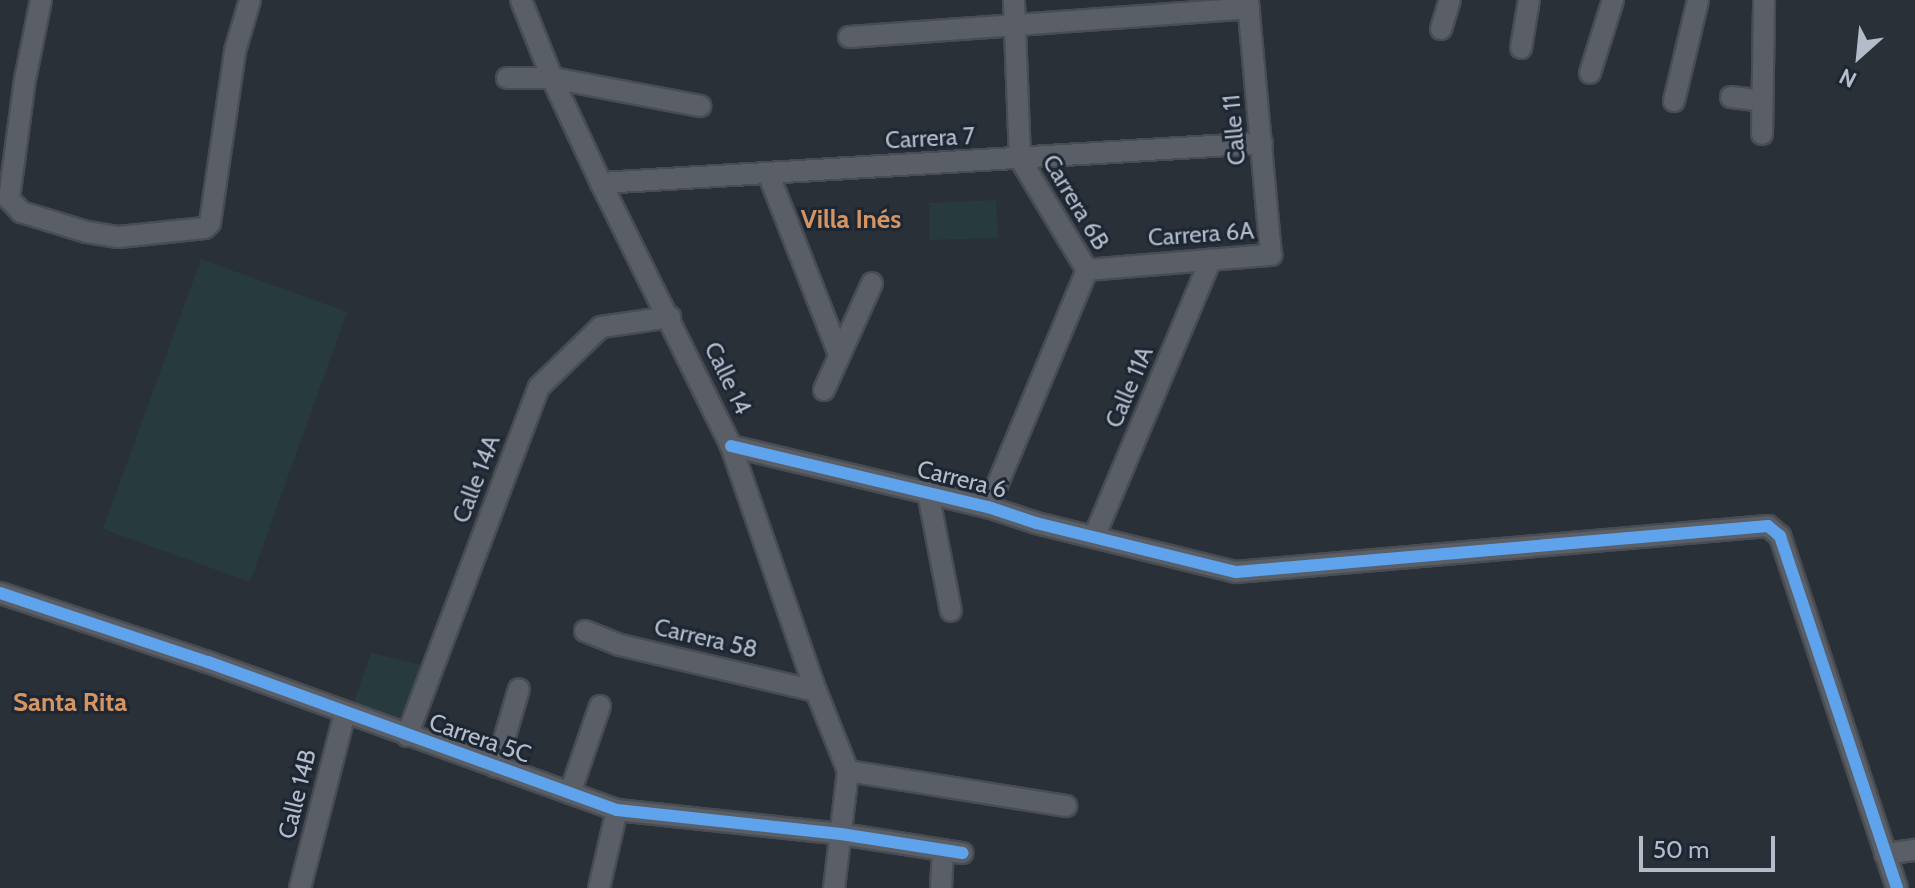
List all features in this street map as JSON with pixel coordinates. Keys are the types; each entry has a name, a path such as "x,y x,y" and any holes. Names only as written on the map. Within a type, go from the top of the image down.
{"street":[{"path":"41,0 25,79 9,199 21,212 87,232 119,237 205,228 212,219 235,51 250,0"},
{"name":"Calle 14","path":"521,0 552,78 601,183 670,317 731,446 816,691 848,771 834,888"},
{"name":"Carrera 6B","path":"988,507 1087,270 1020,159 1014,0"},
{"path":"1441,29 1450,0"},
{"path":"1521,48 1529,0"},
{"path":"1590,73 1613,0"},
{"path":"1674,101 1698,0"},
{"path":"1762,134 1764,0"},
{"path":"849,37 1248,4"},
{"name":"Calle 11","path":"1248,4 1271,255"},
{"path":"507,78 552,78 700,106"},
{"path":"1731,97 1762,101"},
{"name":"Carrera 7","path":"601,183 1262,143"},
{"path":"768,173 839,354"},
{"name":"Carrera 6A","path":"1087,270 1271,255"},
{"name":"Calle 11A","path":"1095,535 1211,259"},
{"path":"824,390 872,283"},
{"name":"Calle 14A","path":"407,736 539,387 601,327 670,317"},
{"name":"Carrera 6","path":"731,446 988,507 1036,523 1236,572 1290,570 1768,526 1774,528 1780,536 1885,854"},
{"path":"928,493 951,611"},
{"name":"Carrera 5C","path":"0,593 208,662 617,810 841,834 953,851 941,888"},
{"name":"Carrera 58","path":"585,631 620,645 816,691"},
{"path":"496,767 519,689"},
{"path":"570,793 600,706"},
{"name":"Calle 14B","path":"300,888 345,713"},
{"path":"848,771 1066,806"},
{"path":"599,888 617,810"},
{"path":"1897,888 1885,854 1915,850"}],"green space":[{"path":"996,200 998,238 930,240 929,203"},
{"path":"201,259 347,312 250,582 103,529"},
{"path":"371,653 422,665 399,720 353,704"}],"cycle path":[{"path":"731,446 988,507 1036,523 1236,572 1768,526 1780,536 1897,888"},
{"path":"0,593 208,662 617,810 841,834 963,853"}],"district":[{"name":"Villa Inés","path":"851,220"},
{"name":"Santa Rita","path":"70,703"}]}
